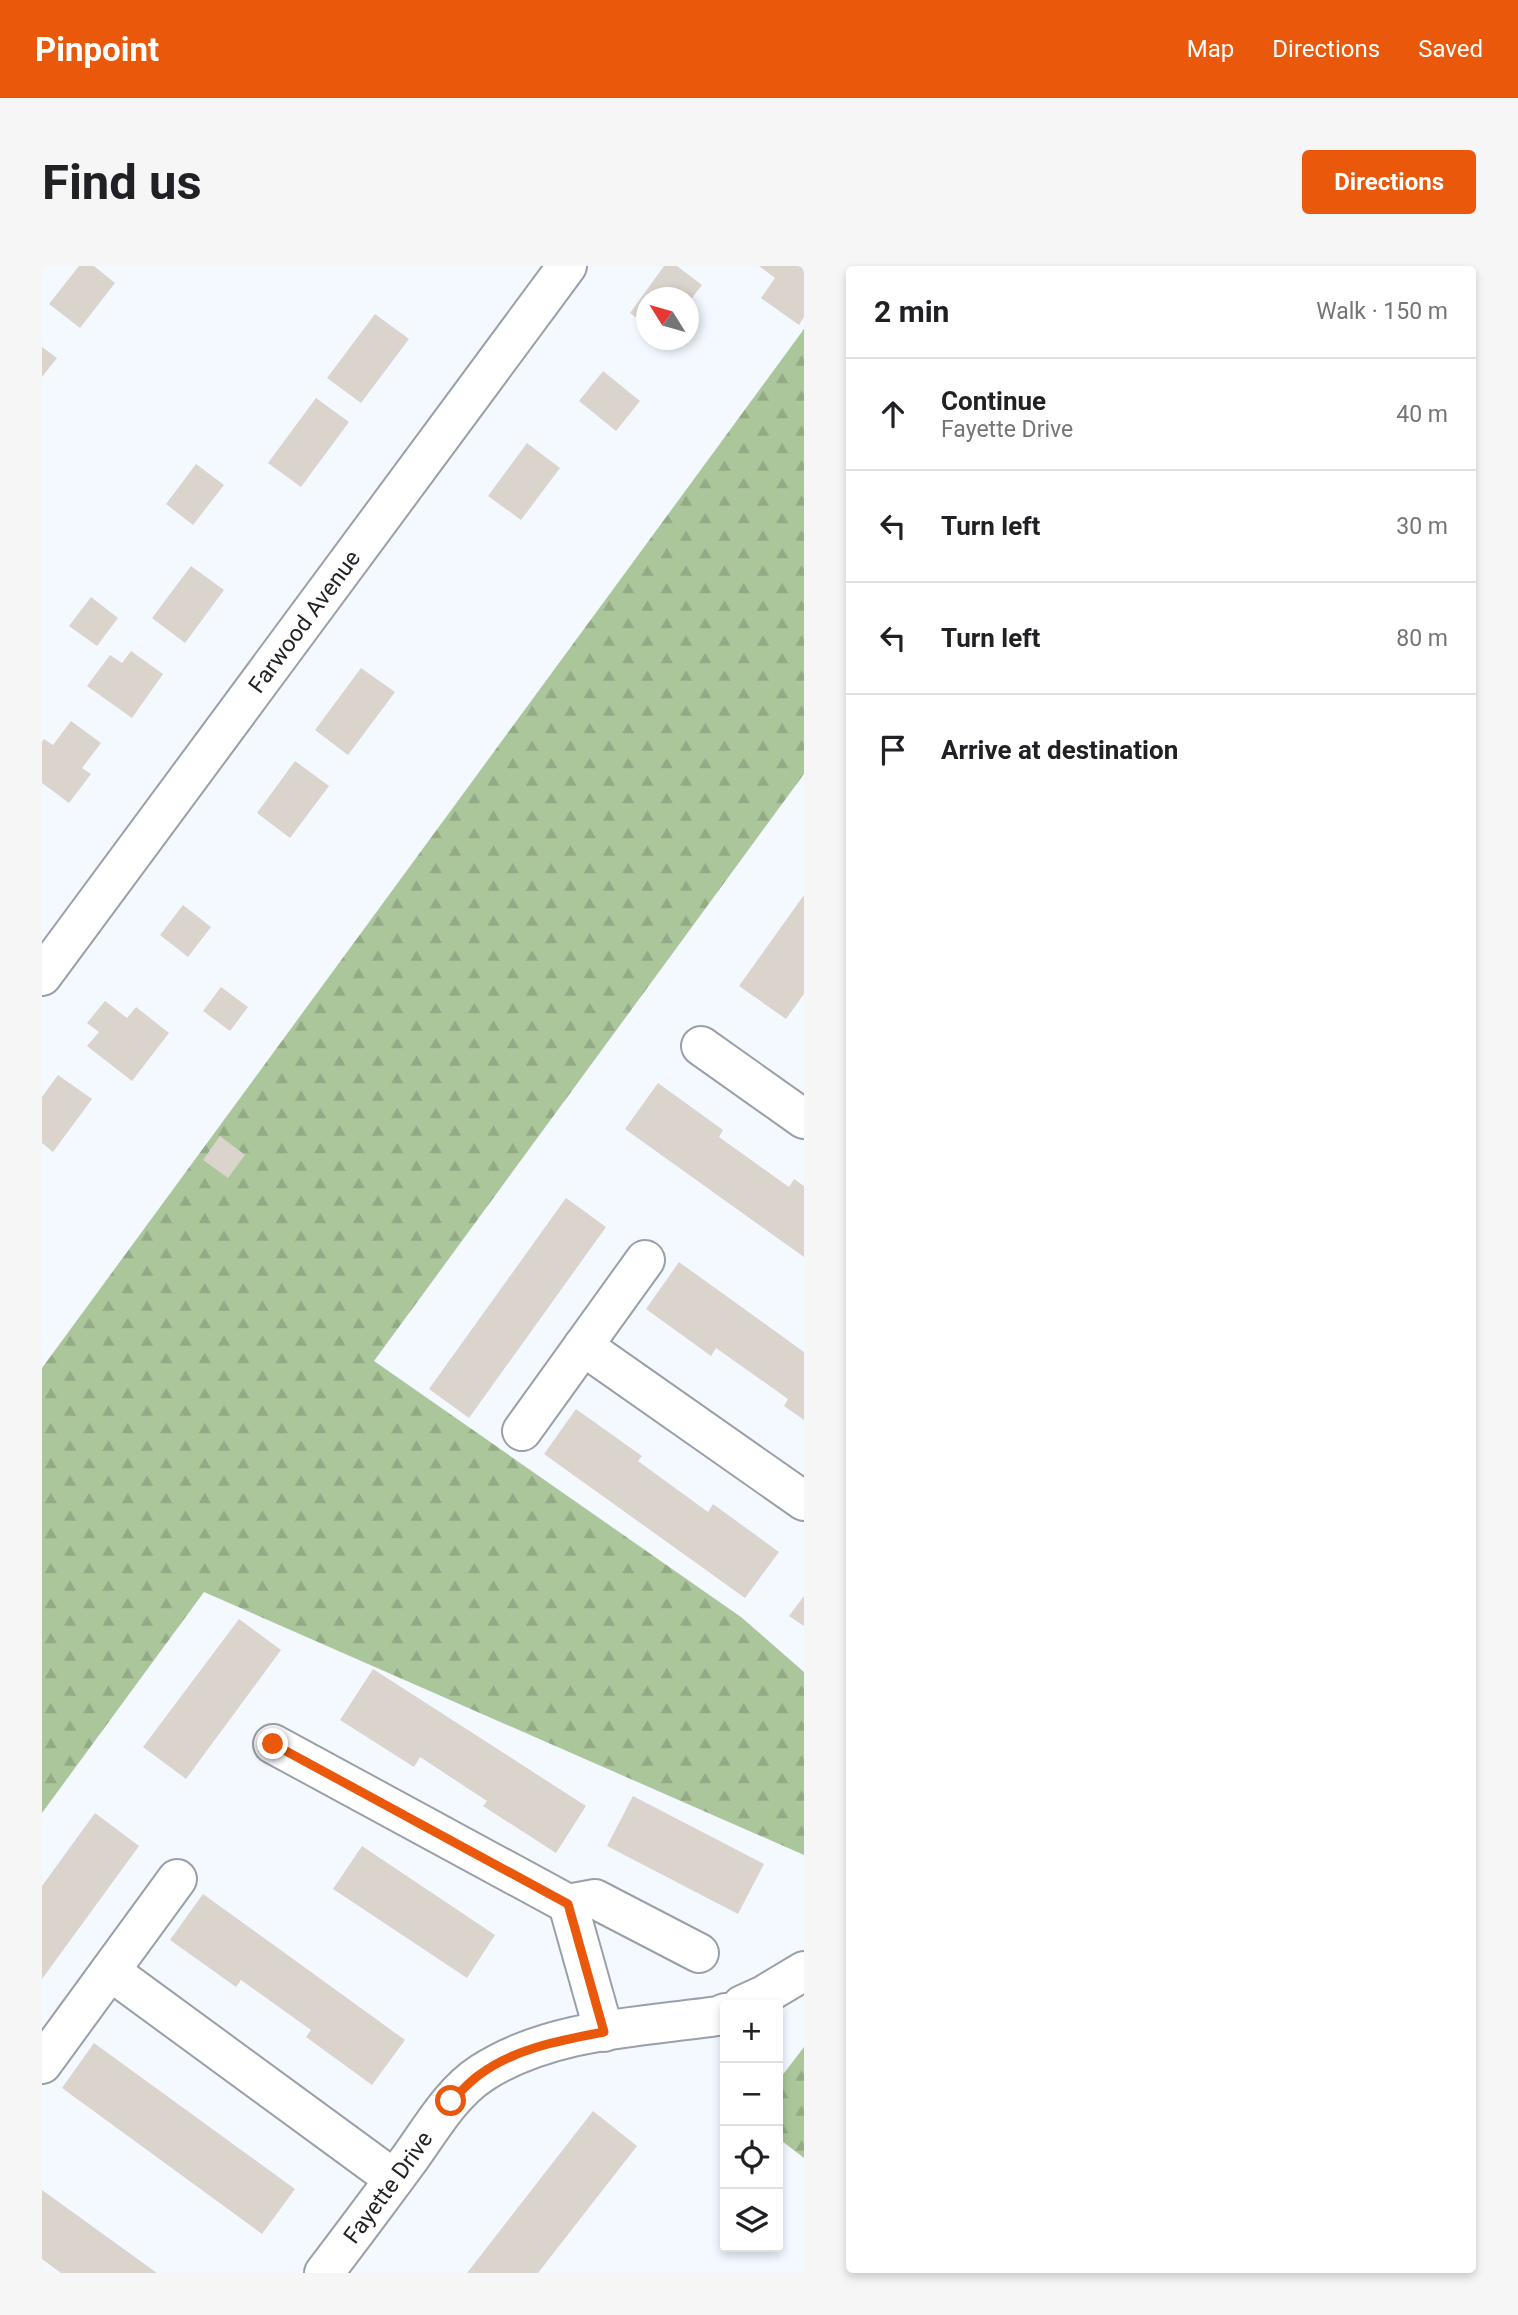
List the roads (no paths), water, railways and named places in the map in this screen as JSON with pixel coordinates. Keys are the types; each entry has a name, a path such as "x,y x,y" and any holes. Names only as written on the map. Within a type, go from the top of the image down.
{"street":[{"name":"Farwood Avenue","path":"42,976 567,266"},
{"path":"701,1046 804,1119"},
{"path":"522,1431 645,1260"},
{"path":"583,1346 804,1501"},
{"path":"273,1744 568,1904 594,1899 699,1953"},
{"path":"42,2064 177,1879"},
{"path":"568,1904 604,2032"},
{"path":"110,1971 394,2179"},
{"path":"752,2000 804,1971"},
{"name":"Fayette Drive","path":"324,2273 451,2101 480,2074 513,2057 552,2042 720,2015"}]}
